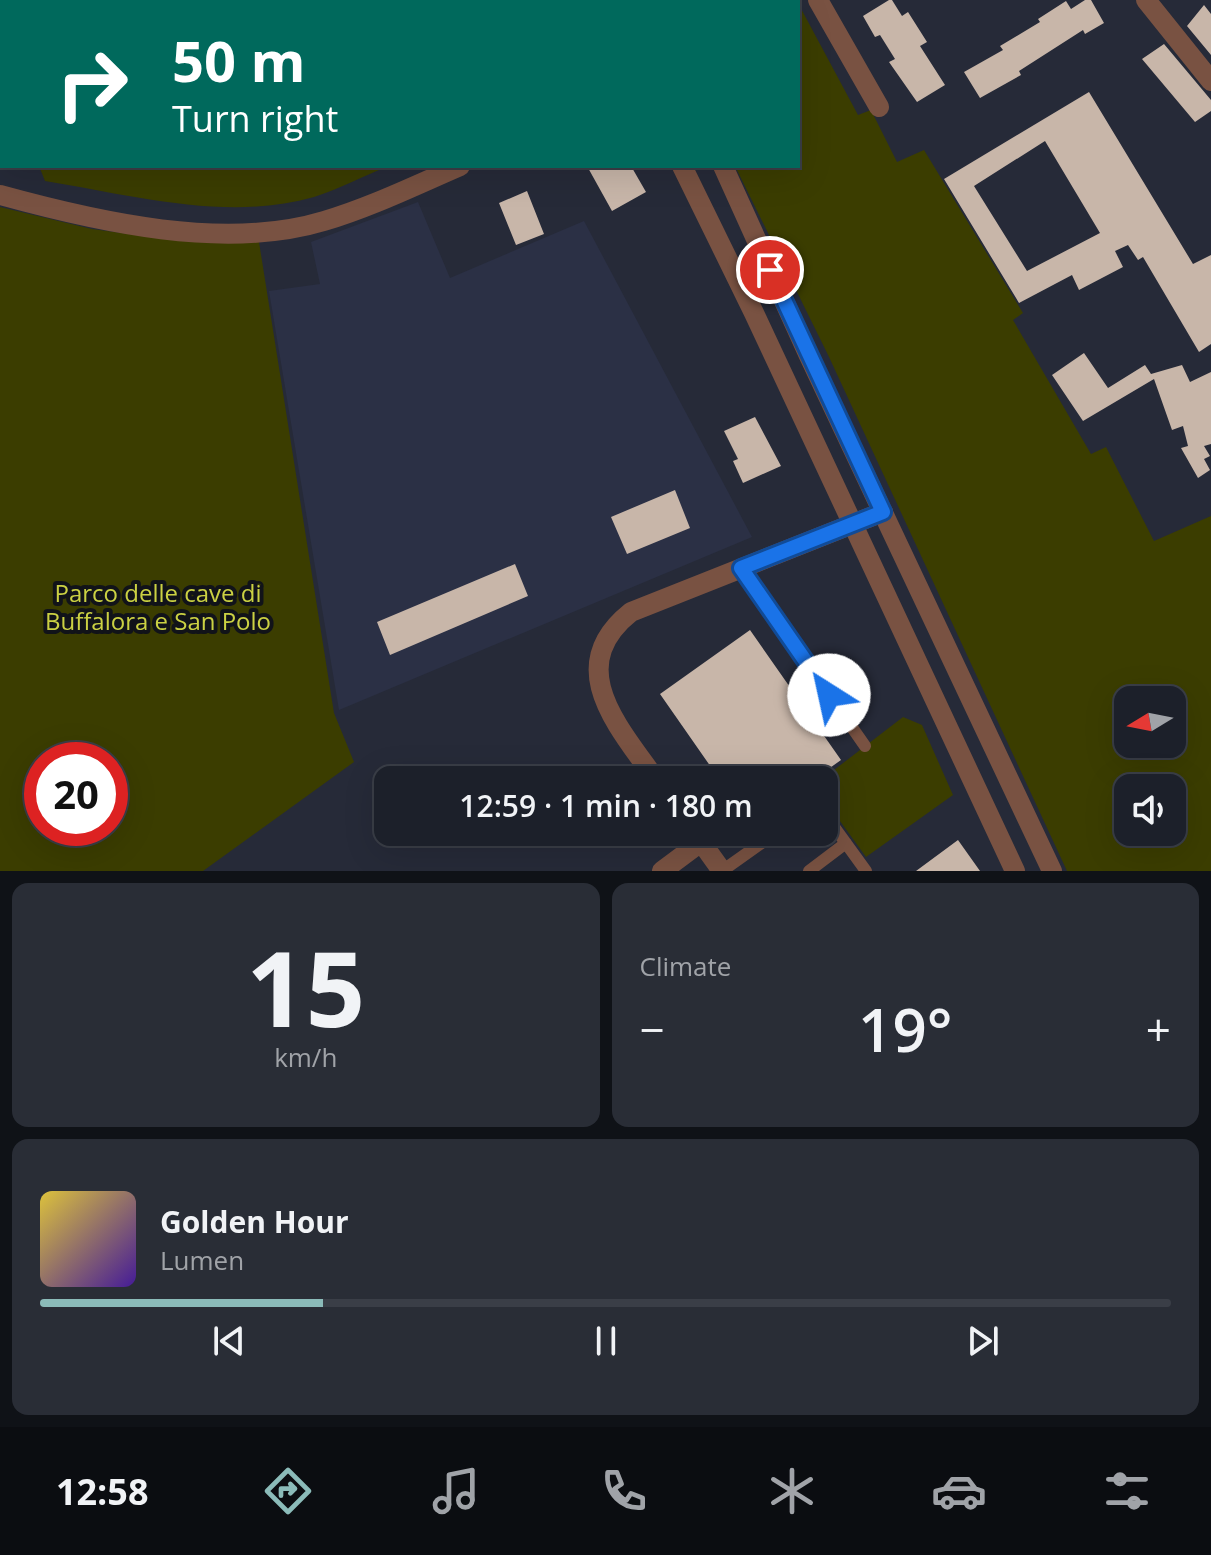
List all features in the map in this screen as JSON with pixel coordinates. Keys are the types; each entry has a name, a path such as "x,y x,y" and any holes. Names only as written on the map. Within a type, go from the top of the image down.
{"street":[{"path":"818,0 879,107"},
{"path":"1151,2 1211,81"},
{"path":"0,195 92,217 172,230 242,233 281,230 323,221 455,168"},
{"path":"683,168 1015,871"},
{"path":"724,168 1052,871"},
{"path":"646,766 607,709 601,692 599,653 618,622 631,612 883,512"},
{"path":"662,871 688,846"},
{"path":"704,846 722,871"}],"lane":[{"path":"741,568 865,746"},
{"path":"838,832 866,871"},
{"path":"809,871 846,843"},
{"path":"722,871 757,846"}],"shaded area":[{"path":"418,202 450,278 584,221 752,537 339,710 269,291 320,284 311,242"}],"green space":[{"path":"800,7 858,115 871,110 897,162 924,150 1023,313 1013,320 1091,454 1106,447 1154,541 1211,516 1211,871 1067,871 829,357 736,168 800,168"},
{"path":"40,168 383,168 314,197 248,207 180,204 45,181"},
{"name":"Parco delle cave di Buffalora e San Polo","path":"0,207 92,229 173,240 259,242 334,713 354,762 203,871 0,871"},
{"path":"903,717 922,725 953,795 866,857 838,818 838,767"}],"building":[{"path":"889,0 902,16 908,12 927,42 920,46 945,85 917,102 889,62 895,59 880,35 875,37 863,16"},
{"path":"1085,0 1091,0 1104,23 1085,34 1083,30 1019,71 1021,75 980,98 964,72 1003,50 1000,46 1040,22 1038,19 1066,1 1071,9"},
{"path":"1204,5 1211,14 1211,55 1187,26"},
{"path":"1164,44 1211,100 1211,111 1195,122 1142,59"},
{"path":"1089,92 1193,264 1211,255 1211,344 1199,352 1143,257 1138,260 1128,245 1115,251 1123,267 1079,290 1072,275 1019,303 944,179","holes":["1045,141 1100,233 1027,271 974,186"]},
{"path":"588,168 632,168 646,192 612,211"},
{"path":"527,191 544,234 516,245 499,203"},
{"path":"1084,353 1108,388 1145,365 1151,374 1182,365 1190,382 1211,372 1211,444 1204,446 1210,456 1204,459 1210,470 1198,478 1181,448 1188,446 1183,426 1172,430 1154,379 1083,421 1052,375"},
{"path":"755,417 781,466 743,483 733,461 738,459 724,431"},
{"path":"675,490 690,528 627,554 611,517"},
{"path":"515,564 528,596 390,655 377,622"},
{"path":"750,630 841,760 833,766 710,766 660,694"},
{"path":"958,840 980,871 916,871"}],"route":[{"path":"770,270 883,512 741,568 829,695"}]}
